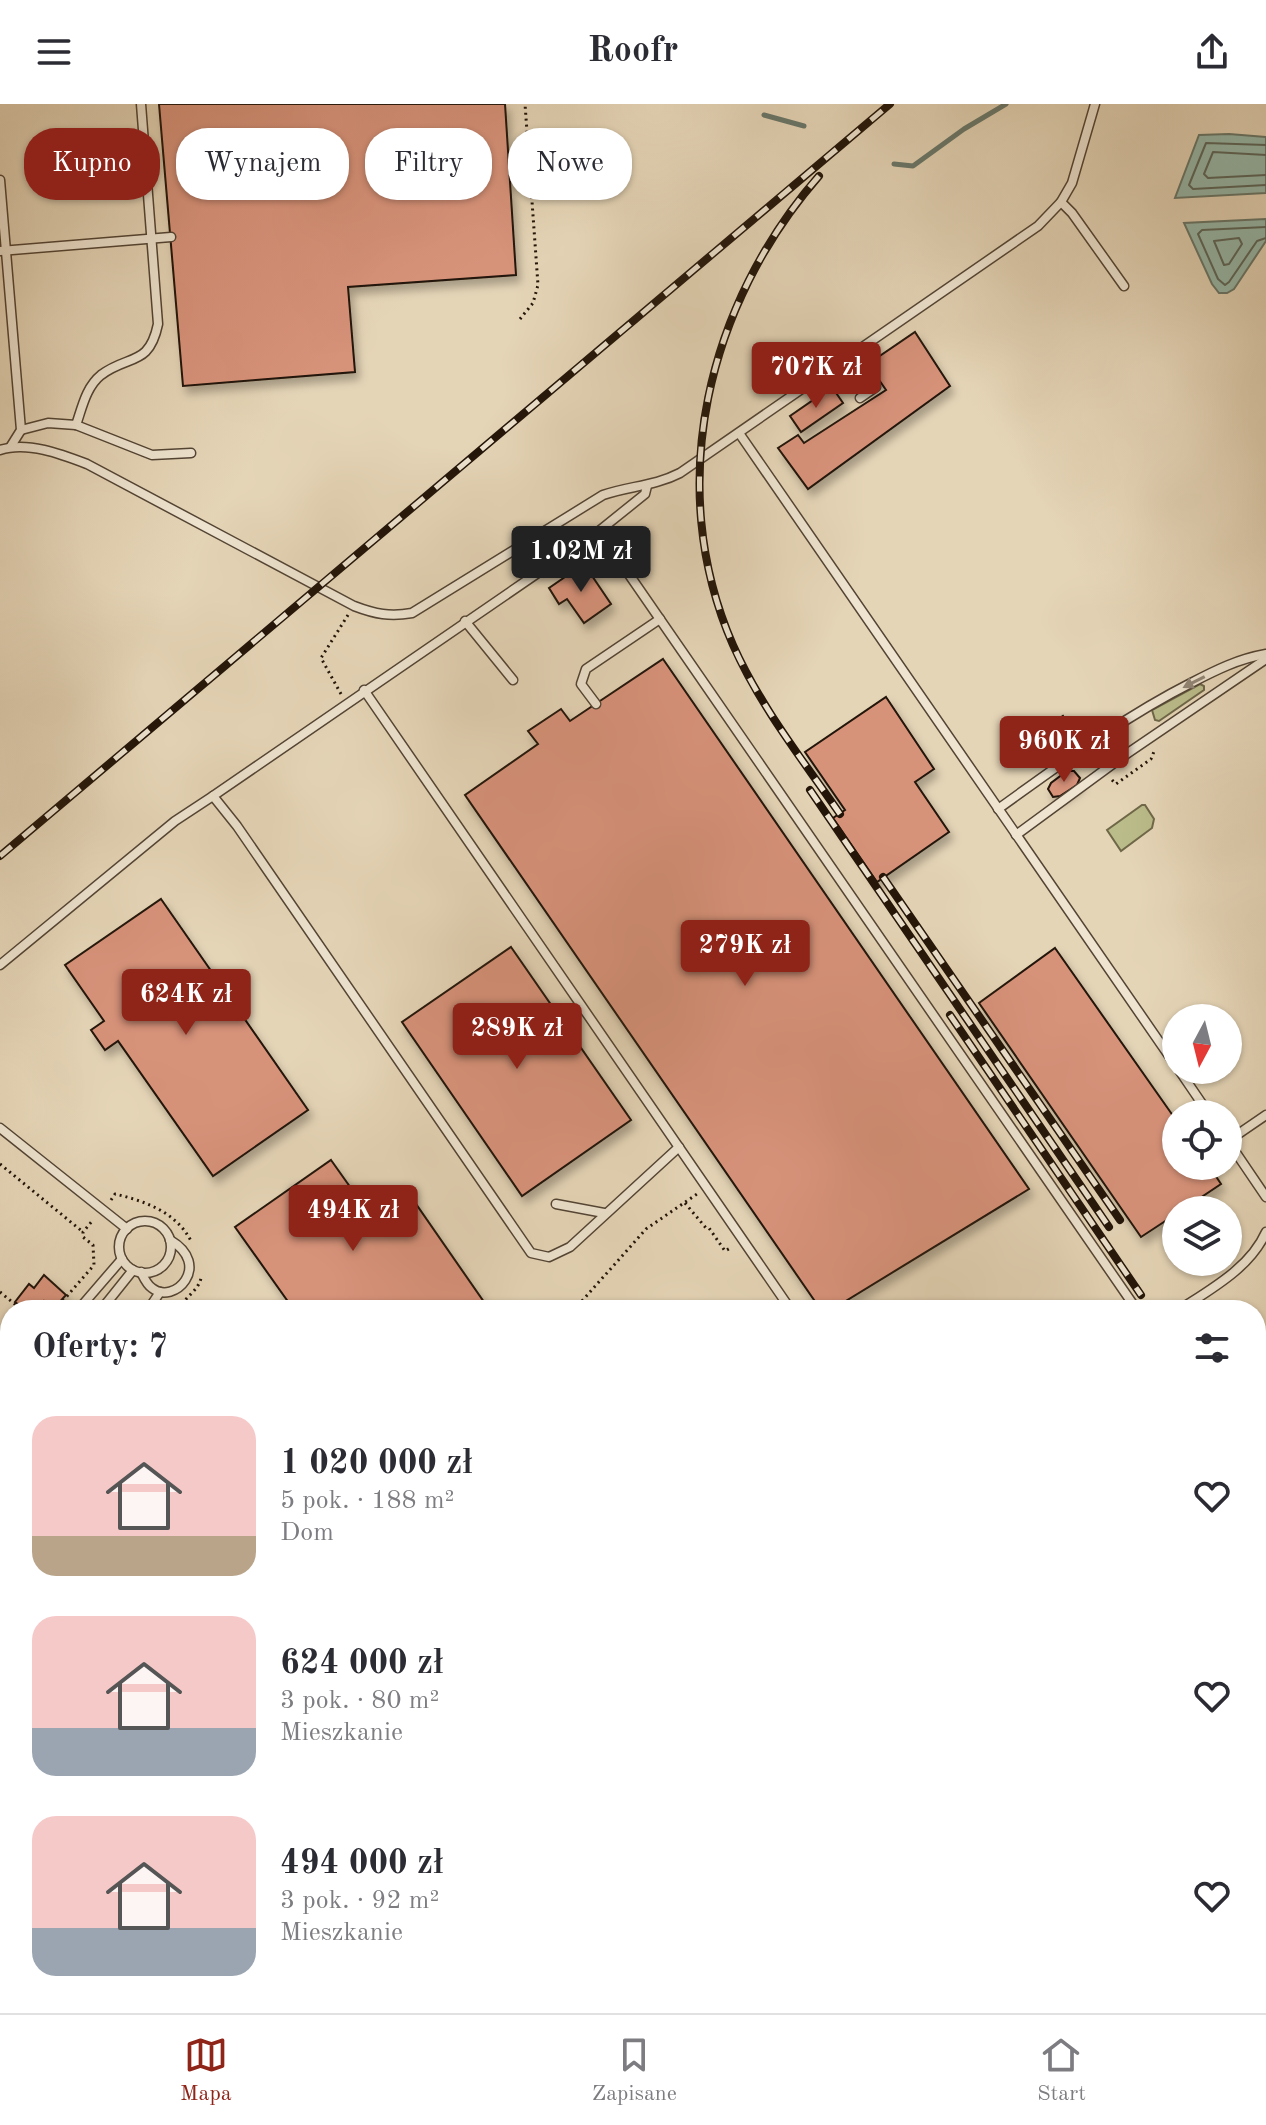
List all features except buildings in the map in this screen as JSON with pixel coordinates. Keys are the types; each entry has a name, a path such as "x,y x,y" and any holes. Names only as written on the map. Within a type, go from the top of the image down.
{"lane":[{"path":"76,425 88,390 102,375 140,357 154,343 158,324 141,104"},
{"path":"0,450 11,446 58,453 87,464 354,606 374,614 394,617 412,613 603,495 625,488 647,486 680,473 1038,226 1061,202 1072,183 1095,104"},
{"path":"0,180 3,251 21,430 11,446"},
{"path":"1061,202 1124,286"},
{"path":"3,251 171,237"},
{"path":"854,353 876,387 860,398"},
{"path":"21,430 48,423 76,425 152,455 191,453"},
{"path":"739,433 1162,1046"},
{"path":"0,965 175,821 599,531 645,494 647,486"},
{"path":"599,531 1130,1300"},
{"path":"596,704 581,684 586,669 660,619"},
{"path":"465,621 513,680"},
{"path":"998,809 1155,702 1239,659 1266,656"},
{"path":"1016,835 1266,656"},
{"path":"364,690 784,1300"},
{"path":"1100,737 1125,755"},
{"path":"213,796 237,826 531,1253 549,1257 570,1247 679,1147"},
{"path":"1242,1131 1266,1115"},
{"path":"0,1128 127,1229"},
{"path":"1242,1162 1266,1197"},
{"path":"556,1204 604,1213"},
{"path":"137,1271 149,1272 164,1265 171,1249 166,1232 151,1222 134,1224 127,1229 119,1243 122,1259 152,1289 160,1292 177,1289 184,1283 190,1267 184,1250 170,1240"},
{"path":"1194,1300 1221,1282 1249,1257 1266,1232"},
{"path":"87,1300 122,1259"},
{"path":"110,1300 137,1271"},
{"path":"155,1300 160,1292"}],"path":[{"path":"520,319 533,303 538,285 525,104"},
{"path":"341,694 321,658 348,616"},
{"path":"1051,742 1087,718"},
{"path":"0,1164 83,1232 83,1237 93,1245 94,1265 64,1300"},
{"path":"583,1300 646,1229 700,1192"},
{"path":"685,1203 709,1228 725,1251 732,1246 737,1250"},
{"path":"83,1232 93,1220"}],"green space":[{"path":"1200,684 1204,690 1159,721 1155,720 1152,710"},
{"path":"1100,748 1110,753 1109,765 1100,760 1080,766 1077,762"},
{"path":"1142,805 1154,819 1152,828 1121,851 1107,830"}],"water":[{"path":"1199,135 1266,137 1266,193 1175,198"},
{"path":"1266,219 1266,241 1234,289 1219,293 1184,223"}],"waterway":[{"path":"894,164 913,166 964,129 1006,104"},
{"path":"764,115 804,126"}],"railway":[{"path":"0,856 890,104"},
{"path":"819,176 781,226 749,280 725,338 708,398 700,460 701,522 712,584 733,645 769,711 840,814"},
{"path":"810,790 1109,1227"},
{"path":"883,877 1120,1220"},
{"path":"950,1015 1141,1295"}]}
